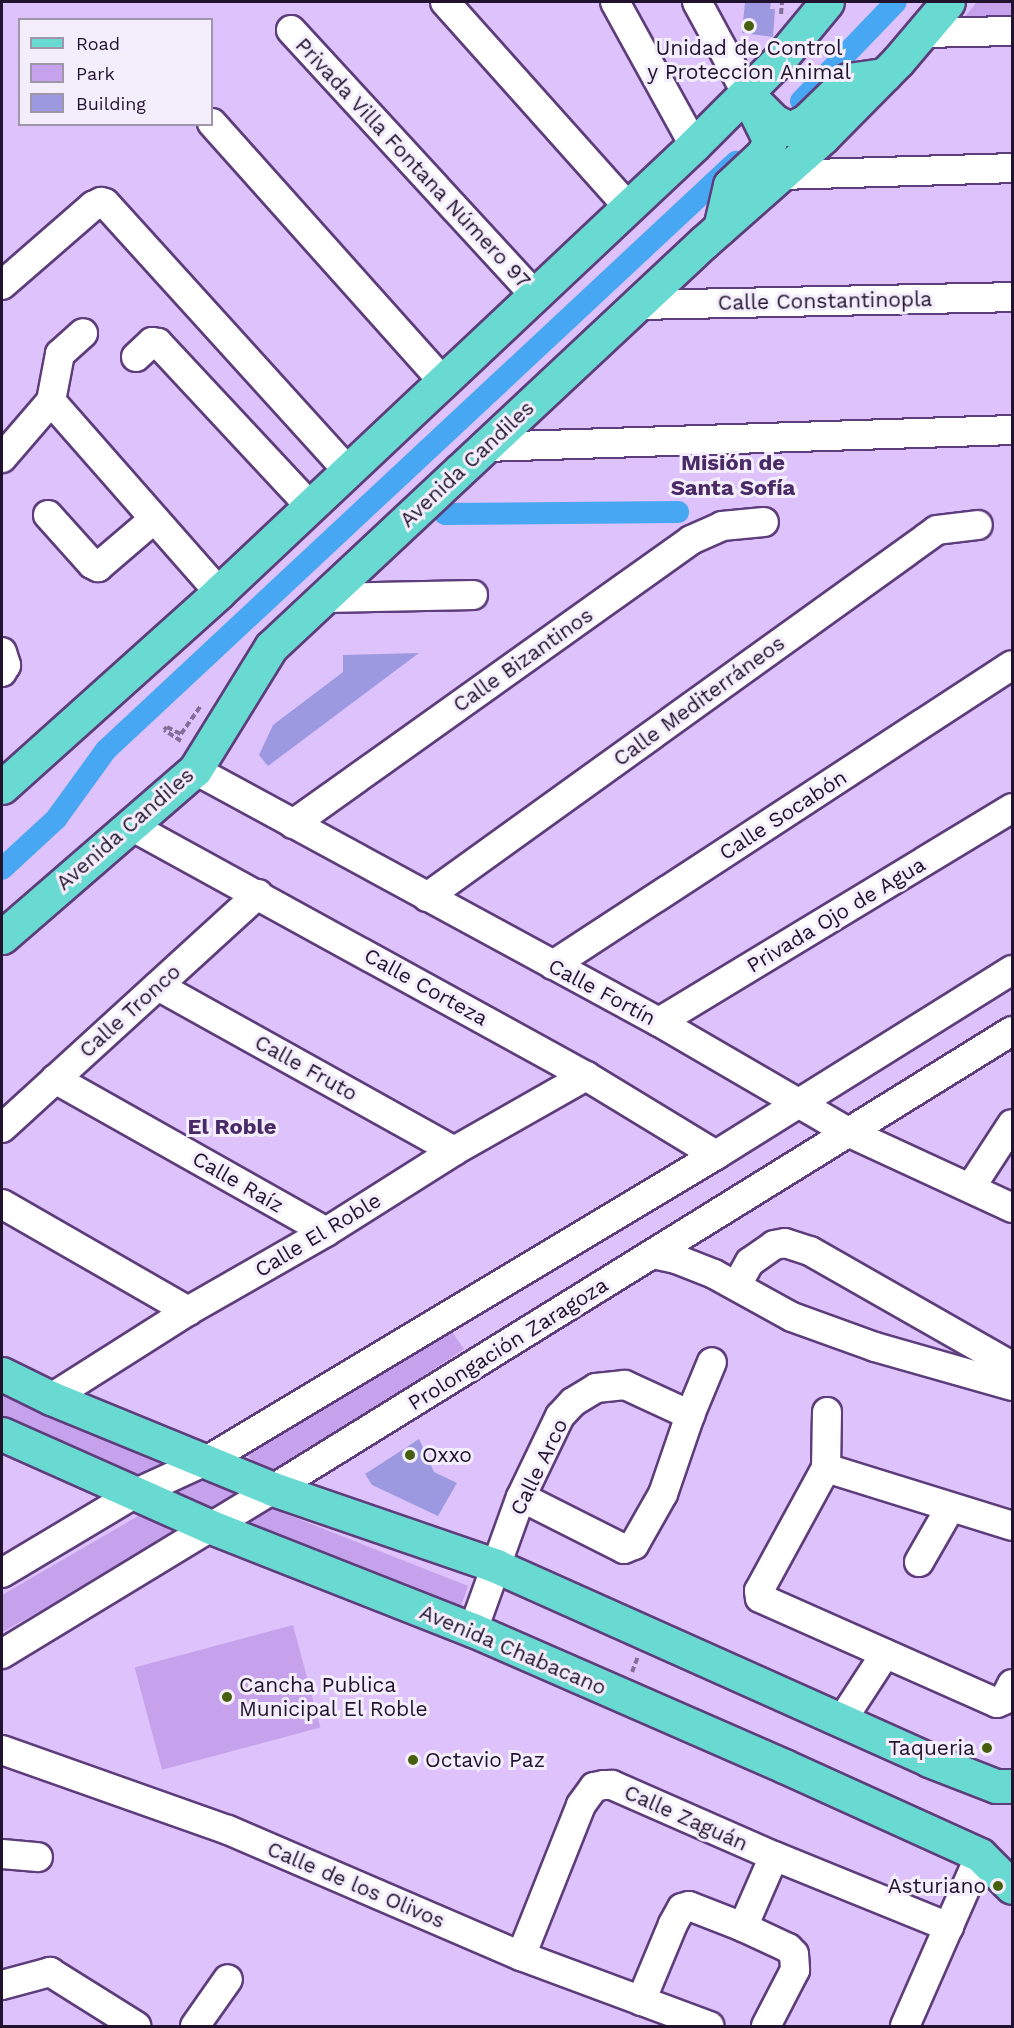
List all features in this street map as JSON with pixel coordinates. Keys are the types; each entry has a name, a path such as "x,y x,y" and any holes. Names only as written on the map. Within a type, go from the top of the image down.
{"main road":[{"path":"2,785 219,592 694,146 779,60 827,2"},
{"name":"Avenida Candiles","path":"2,937 195,770 271,647 327,598 484,447 780,175 885,75 948,2"},
{"path":"747,94 774,121 790,129 806,122 848,80 885,75"},
{"path":"720,228 730,185 763,154 770,141 747,94"},
{"path":"2,1374 51,1398 273,1489 496,1566 929,1760 996,1786 1012,1786"},
{"name":"Avenida Chabacano","path":"2,1434 211,1527 473,1630 784,1766 980,1855 1012,1887"}],"street":[{"path":"445,2 628,207"},
{"path":"615,2 694,146"},
{"path":"697,2 747,94"},
{"name":"Privada Villa Fontana Número 97","path":"291,30 535,295"},
{"path":"923,33 1012,31"},
{"path":"213,124 443,381"},
{"path":"780,175 1012,168"},
{"path":"2,285 93,206 101,202 105,203 348,471"},
{"name":"Calle Constantinopla","path":"637,305 1012,297"},
{"path":"3,454 51,401 60,354 82,333"},
{"path":"136,357 152,342 158,343 310,506"},
{"path":"51,401 219,592"},
{"path":"484,447 1012,430"},
{"path":"48,515 92,564 98,567 154,519"},
{"name":"Calle Bizantinos","path":"293,824 691,540 722,526 764,522"},
{"name":"Calle Mediterráneos","path":"427,897 937,530 978,525"},
{"path":"327,598 473,595"},
{"path":"2,652 6,665 2,672"},
{"name":"Calle Socabón","path":"553,966 1012,665"},
{"name":"Calle Fortín","path":"195,770 659,1022 850,1133 971,1187 1012,1208"},
{"name":"Privada Ojo de Agua","path":"659,1022 1012,808"},
{"name":"Calle Corteza","path":"131,826 586,1076 716,1155"},
{"name":"Calle Tronco","path":"2,1128 258,894"},
{"path":"2,1573 134,1494 206,1461 716,1155 1012,970"},
{"name":"Calle Fruto","path":"158,986 454,1151"},
{"name":"Prolongación Zaragoza","path":"2,1654 273,1489 1012,1031"},
{"name":"Calle El Roble","path":"51,1398 188,1311 326,1232 454,1151 586,1076"},
{"name":"Calle Raíz","path":"55,1079 326,1232"},
{"path":"971,1187 1012,1124"},
{"path":"2,1204 188,1311"},
{"path":"737,1285 750,1262 774,1245 785,1243 810,1251 1012,1366"},
{"path":"653,1254 676,1259 737,1285 792,1317 875,1347 1012,1386"},
{"path":"521,1497 624,1549 634,1545 663,1494 690,1415 712,1362"},
{"name":"Calle Arco","path":"473,1630 521,1497 560,1416 573,1402 596,1388 625,1385 690,1415"},
{"path":"827,1412 826,1468 759,1591 760,1598 997,1702 1008,1692"},
{"path":"826,1468 1012,1526"},
{"path":"919,1562 950,1508"},
{"path":"842,1720 885,1654"},
{"name":"Calle de los Olivos","path":"2,1750 228,1830 521,1956 708,2026"},
{"name":"Calle Zaguán","path":"521,1956 580,1804 594,1787 612,1785 774,1856 949,1928"},
{"path":"2,1854 38,1857"},
{"path":"906,2026 980,1855"},
{"path":"743,1927 774,1856"},
{"path":"641,2001 680,1911 689,1906 743,1927 788,1948 794,1954 795,1970 766,2026"},
{"path":"2,1985 51,1972 136,2026"},
{"path":"195,2026 228,1979"}],"path":[{"path":"181,741 164,730 167,727 181,734 184,730"},
{"path":"622,1697 647,1634"}],"green space":[{"path":"977,2 1012,2 1012,18 962,20"},
{"path":"450,1329 464,1349 271,1478 245,1453"},
{"path":"2,1378 187,1462 133,1489 2,1429"},
{"path":"205,1476 234,1493 206,1512 173,1495"},
{"path":"268,1507 468,1586 456,1620 241,1529"},
{"path":"145,1512 177,1536 2,1632 2,1595"},
{"name":"Cancha Publica Municipal El Roble","path":"293,1625 320,1727 162,1770 135,1667"}],"building":[{"path":"745,2 771,2 770,9 775,9 773,37 742,33"},
{"path":"419,653 268,766 259,755 273,725 343,672 343,655"},
{"name":"Oxxo","path":"419,1439 434,1472 457,1483 438,1516 372,1485 365,1474"}],"waterway":[{"path":"801,101 896,2"},
{"path":"2,869 56,819 106,750 736,162"},
{"path":"445,514 678,512"}],"place":[{"name":"Unidad de Control y Proteccion Animal","path":"749,26"},
{"name":"Oxxo","path":"410,1455"},
{"name":"Cancha Publica Municipal El Roble","path":"227,1697"},
{"name":"Taqueria","path":"987,1748"},
{"name":"Octavio Paz","path":"413,1760"},
{"name":"Asturiano","path":"998,1886"}],"district":[{"name":"Misión de Santa Sofía","path":"733,474"},
{"name":"El Roble","path":"232,1127"}]}
